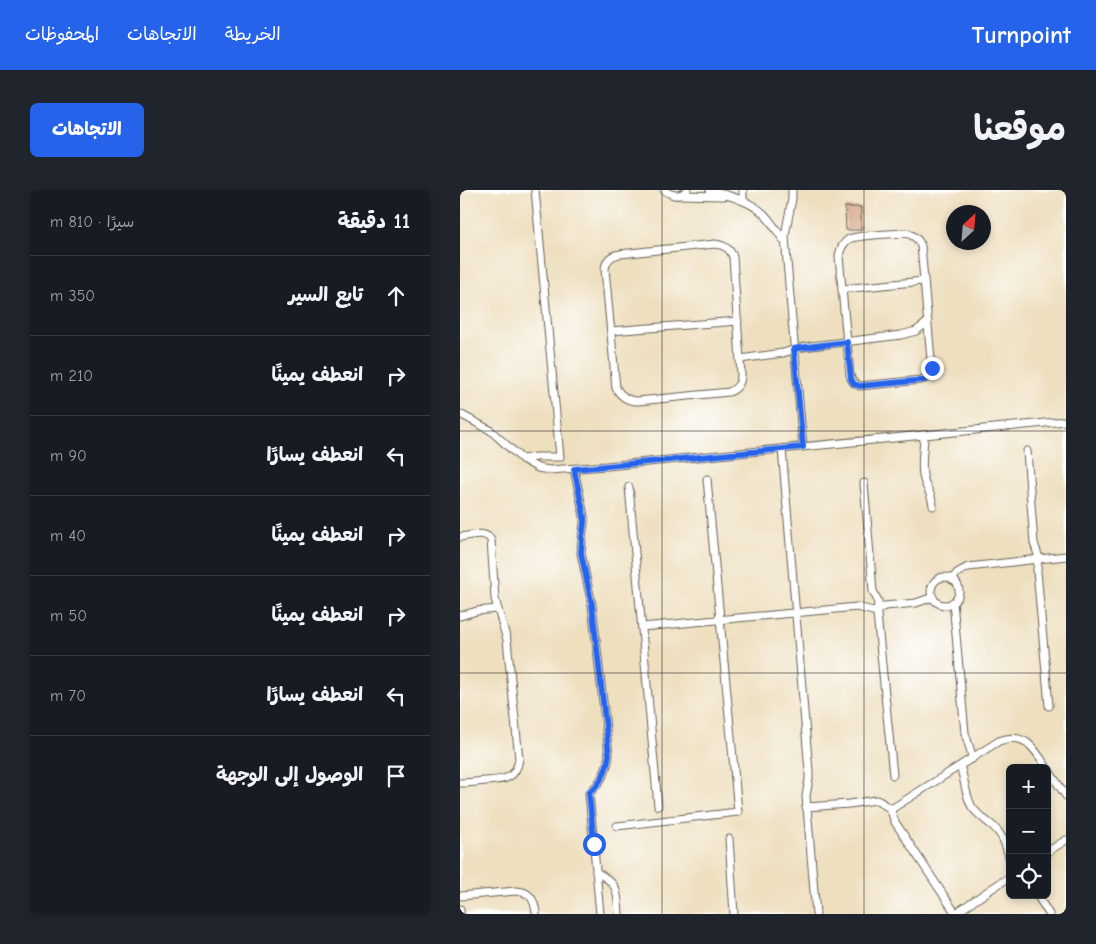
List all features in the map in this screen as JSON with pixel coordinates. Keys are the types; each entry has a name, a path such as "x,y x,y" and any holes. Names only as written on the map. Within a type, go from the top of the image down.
{"street":[{"path":"522,459 560,457 535,190"},
{"path":"664,190 674,196 685,192 729,196"},
{"path":"710,190 751,204 764,215 785,243"},
{"path":"743,190 743,201"},
{"path":"792,190 785,243 803,447"},
{"path":"904,233 915,236 921,246 932,368 930,374 924,380 864,386 854,384 851,379 842,289 839,256 845,242 854,237 904,233"},
{"path":"716,244 726,247 733,256 738,322 741,379 736,389 716,394 634,401 623,397 616,388 607,262 610,257 620,254 716,244"},
{"path":"842,289 924,281"},
{"path":"611,331 738,322"},
{"path":"740,359 783,353 803,347 901,335 916,330 928,322"},
{"path":"460,414 490,430 522,459 532,465 547,469 592,468 1066,421"},
{"path":"924,435 923,477 931,493 934,506"},
{"path":"782,449 810,771 806,792 806,807 816,914"},
{"path":"1027,452 1034,543 1038,559 1037,571 1049,706"},
{"path":"547,469 549,457"},
{"path":"574,469 584,516 581,553 592,605 609,755 603,776 589,793 600,914"},
{"path":"617,826 738,812 707,479"},
{"path":"864,483 873,591 878,601 877,610 892,775"},
{"path":"629,487 658,806"},
{"path":"460,537 482,534 490,538 497,609 507,640 518,761 513,774 506,778 460,783"},
{"path":"952,580 963,569 968,567 1066,556"},
{"path":"942,578 952,580 957,585 959,591 957,597 947,605 937,603 932,598 932,587 936,581 942,578"},
{"path":"642,627 857,607 871,611 885,606 916,603 932,598"},
{"path":"953,602 965,733 972,759"},
{"path":"460,616 477,610 497,609"},
{"path":"806,807 876,800 890,808 896,807 1004,739 1015,738 1026,741 1034,748 1044,764"},
{"path":"960,766 966,793 971,805 979,816 999,832 1005,842 1008,854"},
{"path":"1051,774 1066,796"},
{"path":"890,808 895,822 956,914 1006,880"},
{"path":"729,839 734,914"},
{"path":"1051,849 1066,840"},
{"path":"596,872 615,885 618,895 619,914"},
{"path":"460,896 523,891 533,898 536,914"},
{"path":"1039,899 1049,914"},
{"path":"460,909 460,914"}],"building":[{"path":"845,207 861,207 861,230 846,230"}],"route":[{"path":"594,844 589,793 603,776 609,755 592,605 581,553 584,516 574,469 803,447 794,349 847,342 851,379 854,384 860,386 924,380 930,374 932,368"}]}
